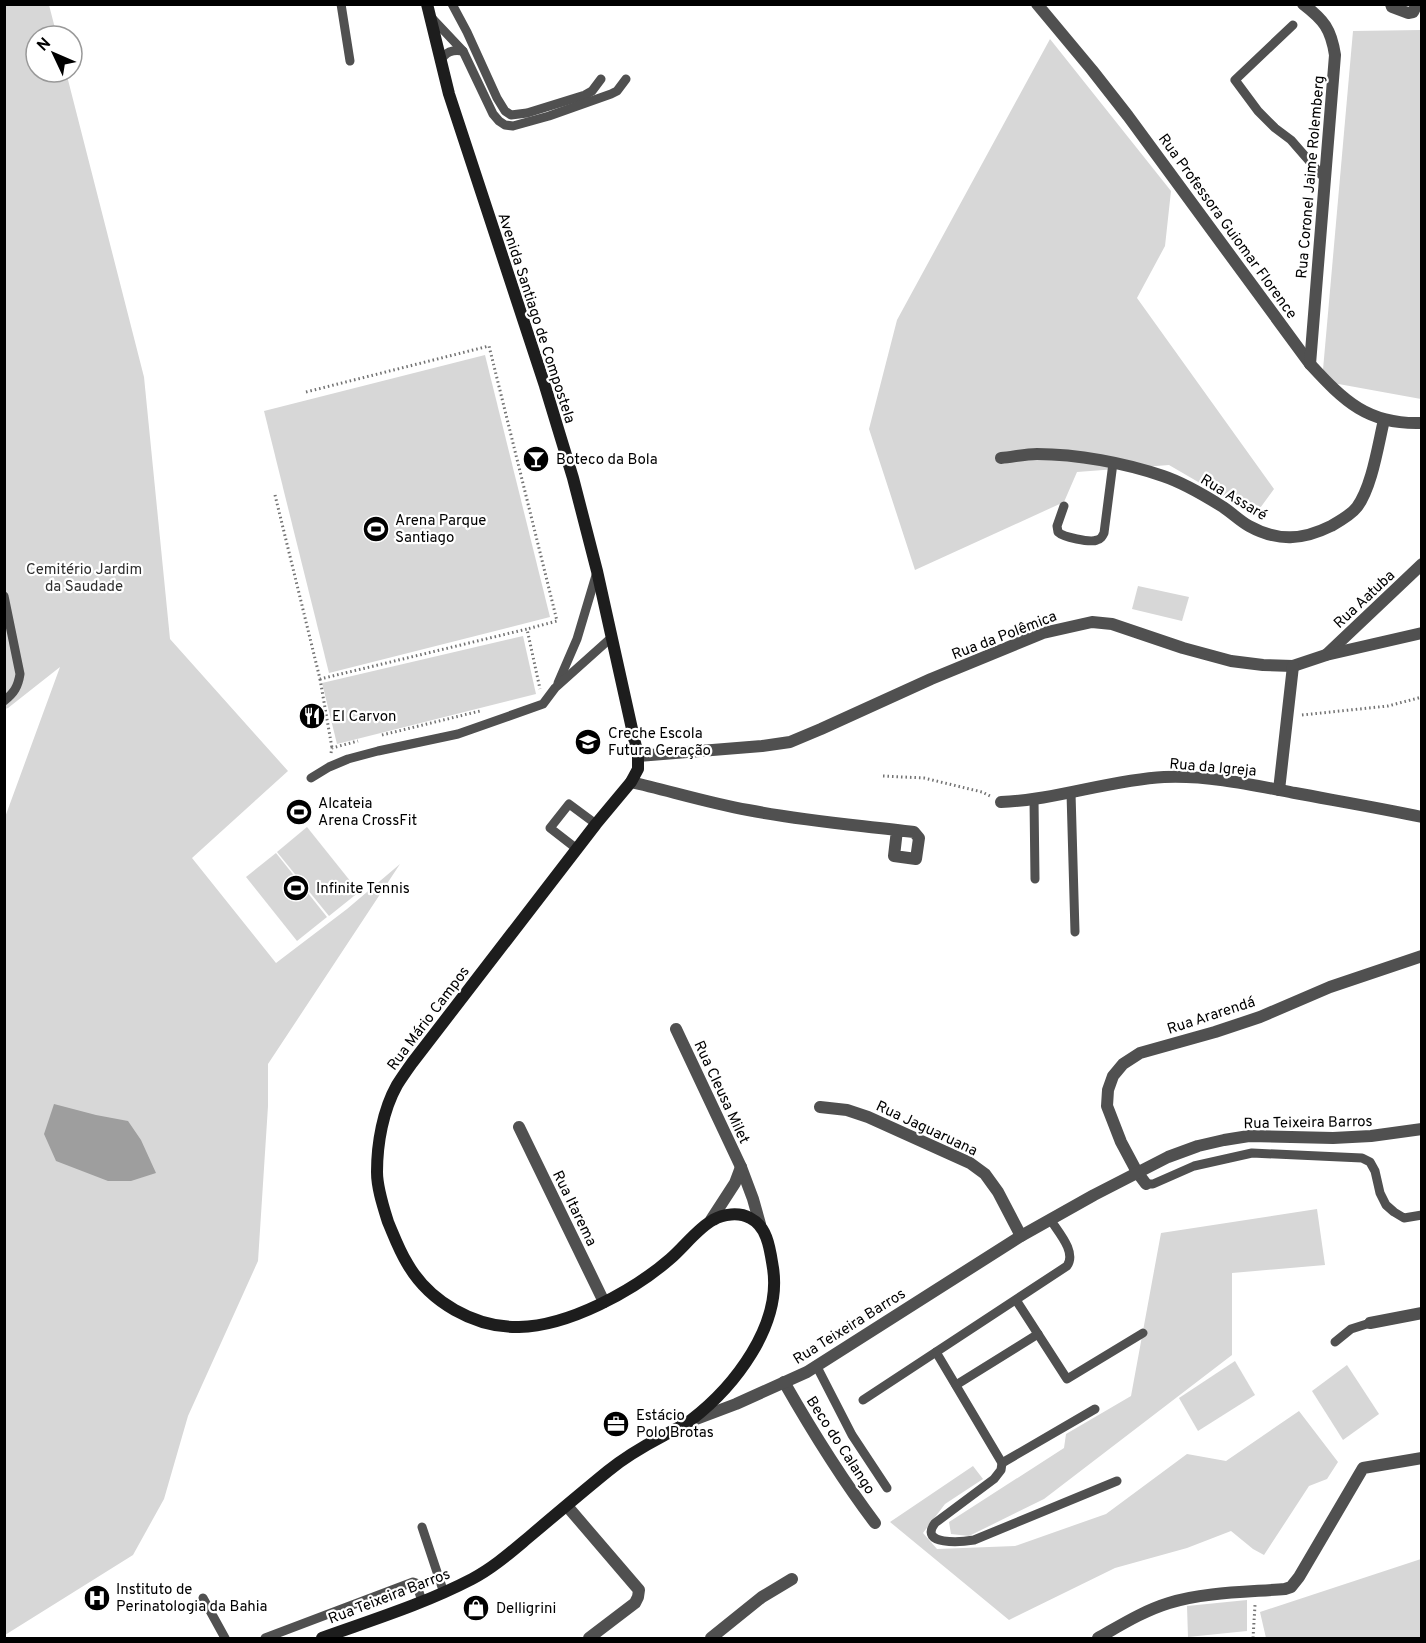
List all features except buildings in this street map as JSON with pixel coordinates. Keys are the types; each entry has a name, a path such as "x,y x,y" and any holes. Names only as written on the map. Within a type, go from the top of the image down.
{"main road":[{"name":"Avenida Santiago de Compostela","path":"429,10 440,61 573,478 597,571 638,756 638,769 631,782"},
{"name":"Rua Mário Campos","path":"631,782 412,1063 397,1086 387,1110 379,1144 377,1175 383,1207 393,1236 408,1266 443,1303 464,1315 492,1325 519,1327 542,1325 567,1318 604,1302 634,1285 663,1264 711,1220"},
{"path":"711,1220 723,1215 737,1214 748,1216 760,1224"},
{"name":"Rua Cleusa Milet","path":"690,1421 726,1389 747,1361 765,1329 772,1302 774,1275 770,1248 760,1224"},
{"name":"Rua Teixeira Barros","path":"322,1638 444,1593 476,1577 501,1560 612,1468 648,1444 690,1421"}],"street":[{"name":"Rua Professora Guiomar Florence","path":"1037,4 1128,116 1310,364 1356,408 1384,420 1422,423"},
{"name":"Rua Coronel Jaime Rolemberg","path":"1303,4 1325,24 1333,40 1335,55 1310,364"},
{"path":"1391,4 1392,7 1408,13 1413,12 1417,4"},
{"name":"Rua Assaré","path":"1001,458 1035,454 1070,456 1113,463 1163,476 1196,491 1248,525 1270,536 1293,538 1318,532 1341,521 1357,508 1371,471 1384,420"},
{"name":"Rua Aatuba","path":"1326,655 1422,564"},
{"name":"Rua da Polêmica","path":"638,756 762,746 790,741 1043,633 1092,622 1112,624 1183,648 1231,660 1263,665 1293,666 1326,655 1422,633"},
{"path":"1279,790 1293,666"},
{"name":"Rua da Igreja","path":"1001,802 1034,800 1163,777 1192,777 1249,784 1422,817"},
{"path":"631,782 748,810 897,830"},
{"name":"Rua Ararendá","path":"1146,1184 1137,1172 1117,1133 1107,1106 1110,1083 1123,1064 1140,1053 1260,1017 1330,987 1422,956"},
{"name":"Rua Cleusa Milet","path":"676,1029 741,1167 760,1224"},
{"name":"Rua Jaguaruana","path":"820,1107 847,1110 868,1117 970,1163 985,1174 998,1192 1021,1236"},
{"name":"Rua Itarema","path":"519,1127 604,1302"},
{"name":"Rua Teixeira Barros","path":"690,1421 736,1404 807,1371 1021,1236 1168,1157 1198,1146 1249,1136 1362,1137 1422,1129"},
{"name":"Rua Cleusa Milet","path":"711,1220 735,1183 741,1167"},
{"path":"1370,1323 1422,1313"},
{"name":"Beco do Calango","path":"784,1382 840,1475 875,1523"},
{"path":"1098,1638 1145,1612 1171,1602 1200,1596 1291,1587 1363,1468 1422,1458"},
{"path":"567,1506 639,1590 635,1603 589,1638"},
{"path":"711,1638 762,1597 792,1579"}],"lane":[{"path":"341,4 350,61"},
{"path":"452,4 497,98 511,115 527,113 585,95 592,91 601,79"},
{"path":"429,10 463,51 493,114 505,125 513,126 549,116 611,94 617,91 626,79"},
{"path":"1293,25 1235,80 1258,111 1291,140 1325,179"},
{"path":"440,61 449,52 463,51"},
{"path":"1064,506 1057,526 1062,536 1095,541 1100,539 1104,533 1113,463"},
{"path":"555,688 577,639 597,571"},
{"path":"4,596 20,674 19,685 14,694 4,701"},
{"path":"312,778 329,767 378,751 458,734 543,704 555,688 612,637"},
{"path":"1071,793 1075,932"},
{"path":"1034,800 1035,879"},
{"path":"577,849 550,828 569,804 596,824"},
{"path":"1146,1184 1153,1184 1194,1166 1252,1153 1362,1158 1370,1162 1376,1171 1380,1193 1386,1205 1404,1218 1422,1215"},
{"path":"863,1400 1067,1266 1071,1260 1070,1253 1050,1219"},
{"path":"1016,1300 1067,1379 1143,1333"},
{"path":"1335,1342 1351,1329 1370,1323"},
{"path":"956,1385 1038,1334"},
{"path":"936,1352 1002,1463 1001,1470 994,1479 935,1523 930,1533 937,1539 958,1542 974,1540 1117,1481"},
{"path":"816,1365 852,1435 887,1488"},
{"path":"1002,1463 1095,1409"},
{"path":"422,1527 444,1593"},
{"path":"265,1638 413,1582 416,1583 422,1601"},
{"path":"203,1598 225,1638"}],"path":[{"path":"306,392 489,346 557,621 320,679"},
{"path":"275,495 320,679 332,748 329,767"},
{"path":"527,630 541,696"},
{"path":"1287,717 1388,706 1422,697"},
{"path":"378,736 483,710"},
{"path":"332,748 367,739"},
{"path":"883,776 924,778 982,792 1001,802"},
{"path":"1253,1638 1256,1592"}],"green space":[{"name":"Cemitério Jardim da Saudade","path":"5,5 49,5 54,24 24,24 24,84 69,84 144,377 170,639 288,771 192,858 276,963 347,909 400,864 268,1064 268,1106 258,1261 188,1416 164,1499 133,1555 5,1635 4,820 60,667 5,709"},
{"path":"1421,30 1421,399 1322,381 1353,31"},
{"path":"1050,39 1171,191 1165,246 1137,298 1274,489 1255,515 1169,465 1077,472 1064,502 915,570 869,429 897,320"},
{"path":"485,355 550,617 329,673 264,411"},
{"path":"1138,586 1189,597 1182,621 1132,609"},
{"path":"523,636 536,694 337,744 322,683"},
{"path":"307,827 359,892 329,916 277,852"},
{"path":"276,853 327,917 297,941 246,877"},
{"path":"1317,1209 1325,1265 1232,1273 1232,1355 1044,1499 969,1536 951,1534 949,1522 1064,1448 1066,1434 1131,1396 1161,1233"},
{"path":"1235,1361 1255,1395 1198,1431 1179,1398"},
{"path":"1347,1365 1379,1414 1343,1440 1312,1391"},
{"path":"1299,1411 1338,1462 1327,1479 1309,1486 1264,1555 1231,1531 1187,1548 1115,1568 1009,1620 890,1522 973,1466 983,1479 945,1504 923,1533 937,1549 1015,1546 1106,1514 1187,1454 1226,1461"},
{"path":"1421,1559 1421,1638 1266,1638 1260,1612"},
{"path":"1247,1600 1247,1631 1188,1637 1187,1606"}],"shaded area":[{"path":"54,1104 128,1121 141,1140 156,1173 131,1181 108,1181 56,1161 44,1134"}],"place":[{"name":"Boteco da Bola","path":"536,459"},
{"name":"Arena Parque Santiago","path":"376,529"},
{"name":"El Carvon","path":"312,716"},
{"name":"Creche Escola Futura Geração","path":"588,742"},
{"name":"Alcateia Arena CrossFit","path":"299,812"},
{"name":"Infinite Tennis","path":"296,888"},
{"name":"Estácio Polo Brotas","path":"616,1424"},
{"name":"Instituto de Perinatologia da Bahia","path":"97,1598"},
{"name":"Delligrini","path":"476,1608"}]}
